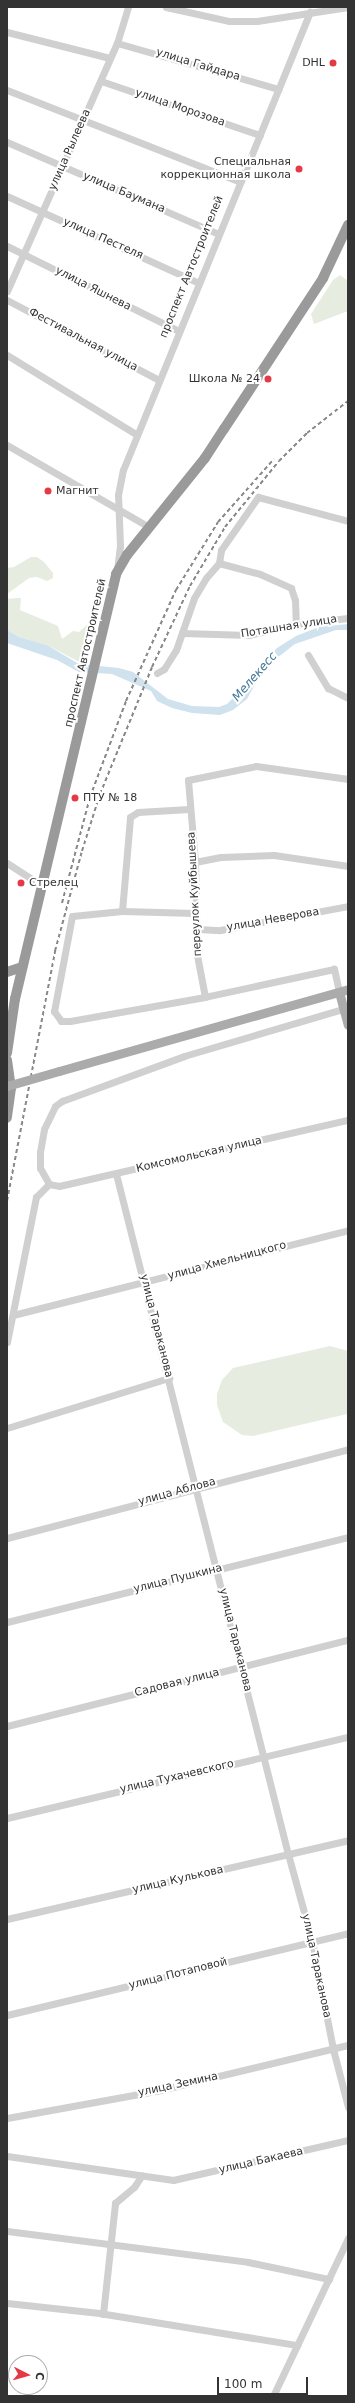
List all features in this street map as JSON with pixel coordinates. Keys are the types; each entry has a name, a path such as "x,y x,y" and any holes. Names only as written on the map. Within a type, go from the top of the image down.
{"highway":[{"name":"проспект Автостроителей","path":"7,1052 8,1035 22,967 41,885 90,694 116,574 149,527 204,458 284,339 323,278 343,239 348,225"},
{"path":"7,972 22,967"},
{"path":"7,1060 10,1097 7,1118"}],"main road":[{"path":"7,1086 344,991 343,1009 348,1025"}],"street":[{"name":"улица Рылеева","path":"7,291 61,167 84,120 110,58 118,43 128,7"},
{"path":"166,7 229,21 256,21 348,7"},
{"name":"проспект Автостроителей","path":"116,574 120,546 118,512 123,470 136,434 310,12"},
{"path":"7,32 110,58"},
{"name":"улица Гайдара","path":"118,43 279,89"},
{"name":"улица Морозова","path":"101,81 260,135"},
{"path":"7,90 241,182"},
{"name":"улица Баумана","path":"7,142 61,167 219,234"},
{"name":"улица Пестеля","path":"7,196 199,283"},
{"name":"улица Яшнева","path":"7,246 179,331"},
{"name":"Фестивальная улица","path":"7,300 159,380"},
{"path":"7,356 136,434"},
{"path":"7,445 118,512 149,527"},
{"path":"157,672 164,669 182,633 194,598 206,578 219,563 221,550 258,497 265,497 348,521"},
{"path":"219,563 260,574 291,588 295,600 296,624"},
{"name":"Поташная улица","path":"182,633 249,635 296,624 348,618"},
{"path":"308,656 328,688 348,698"},
{"name":"переулок Куйбышева","path":"205,997 197,955 198,929 195,913 195,862 189,809 188,780 256,766 348,778"},
{"path":"122,911 130,817 138,812 189,809"},
{"path":"195,862 221,857 274,855 348,866"},
{"path":"7,863 41,885"},
{"name":"улица Неверова","path":"198,929 220,930 348,906"},
{"path":"195,913 122,911 72,916 55,1001 57,1018 61,1022 70,1022 205,997 334,969 344,991"},
{"path":"7,1342 14,1314 36,1197 49,1184 40,1168 41,1141 51,1112 62,1101 238,1039 343,1009"},
{"name":"Комсомольская улица","path":"49,1184 59,1186 116,1174 348,1120"},
{"name":"улица Тараканова","path":"116,1174 218,1569 288,1854 312,1942 333,2049 348,2107"},
{"name":"улица Хмельницкого","path":"14,1314 145,1283 348,1230"},
{"path":"7,1428 169,1378"},
{"name":"улица Аблова","path":"7,1538 197,1487 348,1449"},
{"name":"улица Пушкина","path":"7,1622 348,1536"},
{"name":"Садовая улица","path":"7,1726 348,1640"},
{"name":"улица Тухачевского","path":"7,1818 348,1737"},
{"name":"улица Кулькова","path":"7,1919 348,1840"},
{"name":"улица Потаповой","path":"7,2015 348,1933"},
{"name":"улица Земина","path":"7,2118 156,2090 348,2046"},
{"name":"улица Бакаева","path":"142,2175 173,2180 348,2140"},
{"path":"7,2156 142,2175 134,2187 115,2203 103,2314"},
{"path":"7,2231 248,2262 329,2279"},
{"path":"272,2396 348,2238"},
{"path":"7,2303 103,2314 297,2345"}],"shaded area":[{"path":"340,275 348,281 348,311 314,324 311,314 333,280"},
{"path":"31,557 37,557 44,562 53,573 53,578 47,581 37,577 29,578 7,594 7,568 14,567"},
{"path":"21,598 20,610 58,626 62,639 73,631 79,632 87,625 91,625 85,665 47,645 19,637 7,630 7,599"},
{"path":"330,1346 348,1351 347,1414 253,1436 242,1435 223,1422 217,1405 217,1394 222,1380 233,1368"}],"water":[{"name":"Мелекесс","path":"348,624 348,630 336,630 295,644 273,661 258,679 247,699 233,710 220,715 192,713 172,708 157,701 151,691 112,674 79,672 57,660 7,643 7,630 19,637 47,645 79,664 119,668 133,672 168,699 192,706 219,707 227,704 241,690 277,648 296,636 319,627"}],"railway":[{"path":"7,1201 55,951 82,851 100,794 152,667 190,586 225,527 279,461 307,433 348,401"},
{"path":"62,903 90,797 126,701 176,590 218,522 274,459"}],"place":[{"name":"DHL","path":"333,63"},
{"name":"Специальная коррекционная школа","path":"299,169"},
{"name":"Школа № 24","path":"268,379"},
{"name":"Магнит","path":"48,491"},
{"name":"ПТУ № 18","path":"75,798"},
{"name":"Стрелец","path":"21,883"}]}
